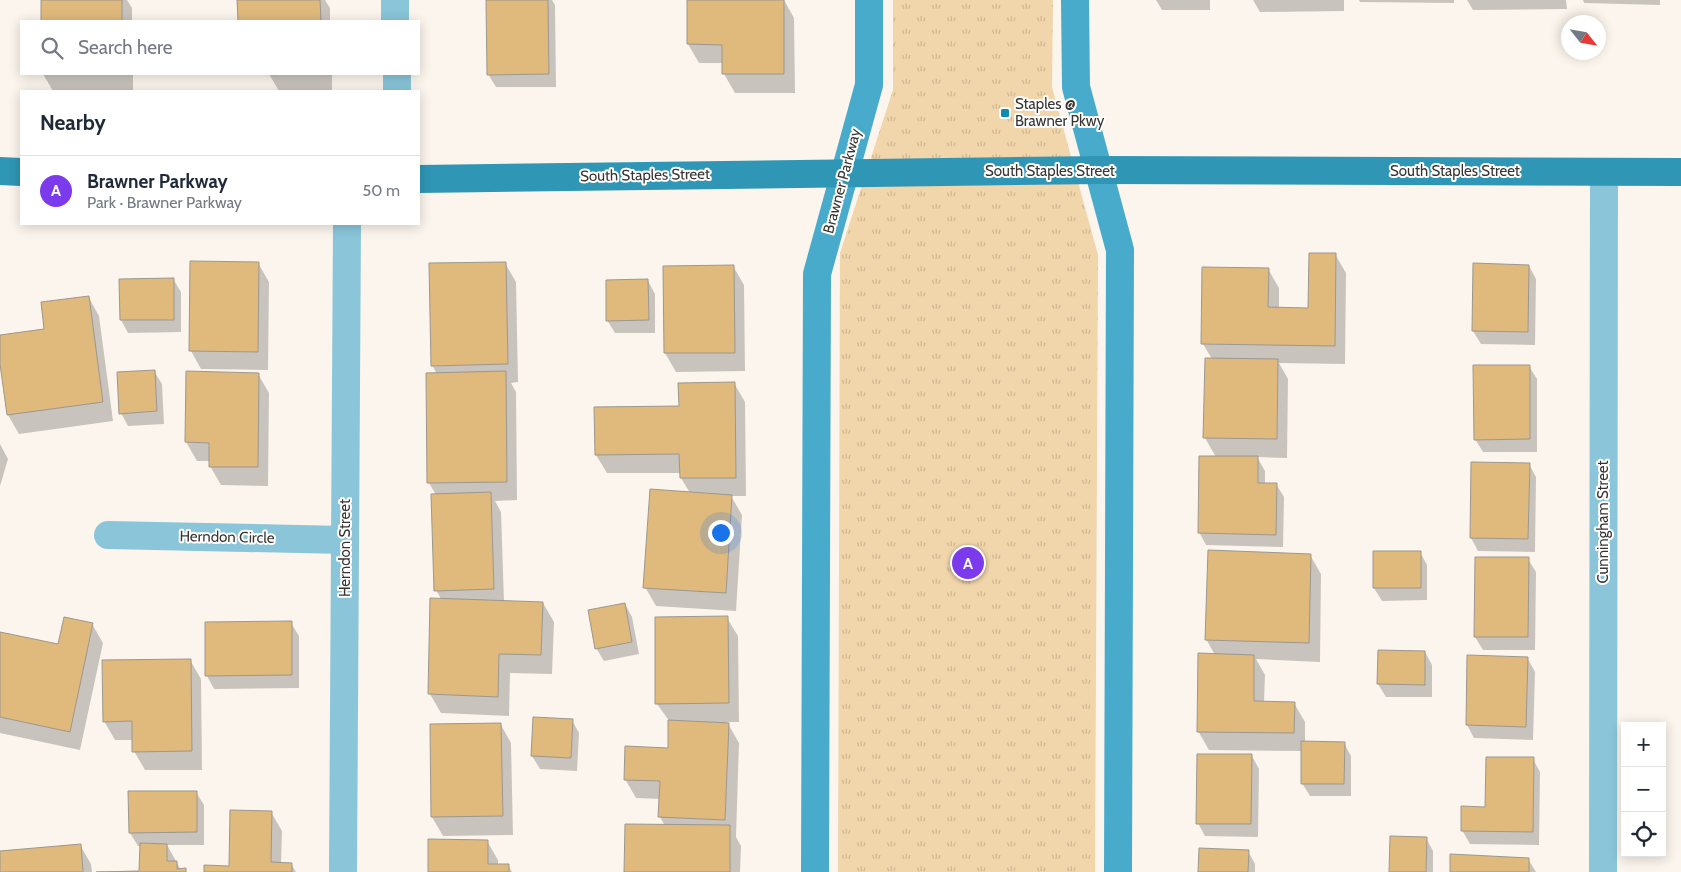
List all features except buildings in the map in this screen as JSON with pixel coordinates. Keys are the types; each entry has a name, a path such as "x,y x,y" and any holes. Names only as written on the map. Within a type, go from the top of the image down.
{"main road":[{"name":"South Staples Street","path":"420,178 1100,170 1681,172"},
{"path":"0,171 20,172"}],"street":[{"path":"395,0 396,20"},
{"name":"Brawner Parkway","path":"816,872 818,274 868,84 869,0"},
{"path":"1075,0 1076,87 1100,170 1120,250 1118,872"},
{"path":"397,75 397,90"},
{"name":"Cunningham Street","path":"1602,872 1604,172"},
{"name":"Herndon Street","path":"342,872 347,225"},
{"name":"Herndon Circle","path":"108,535 345,540"}],"green space":[{"path":"893,0 1053,0 1052,87 1098,255 1095,872 838,872 840,253 893,90"}],"place":[{"name":"Staples @ Brawner Pkwy","path":"1005,113"},
{"name":"Brawner Parkway","path":"968,563"}]}
